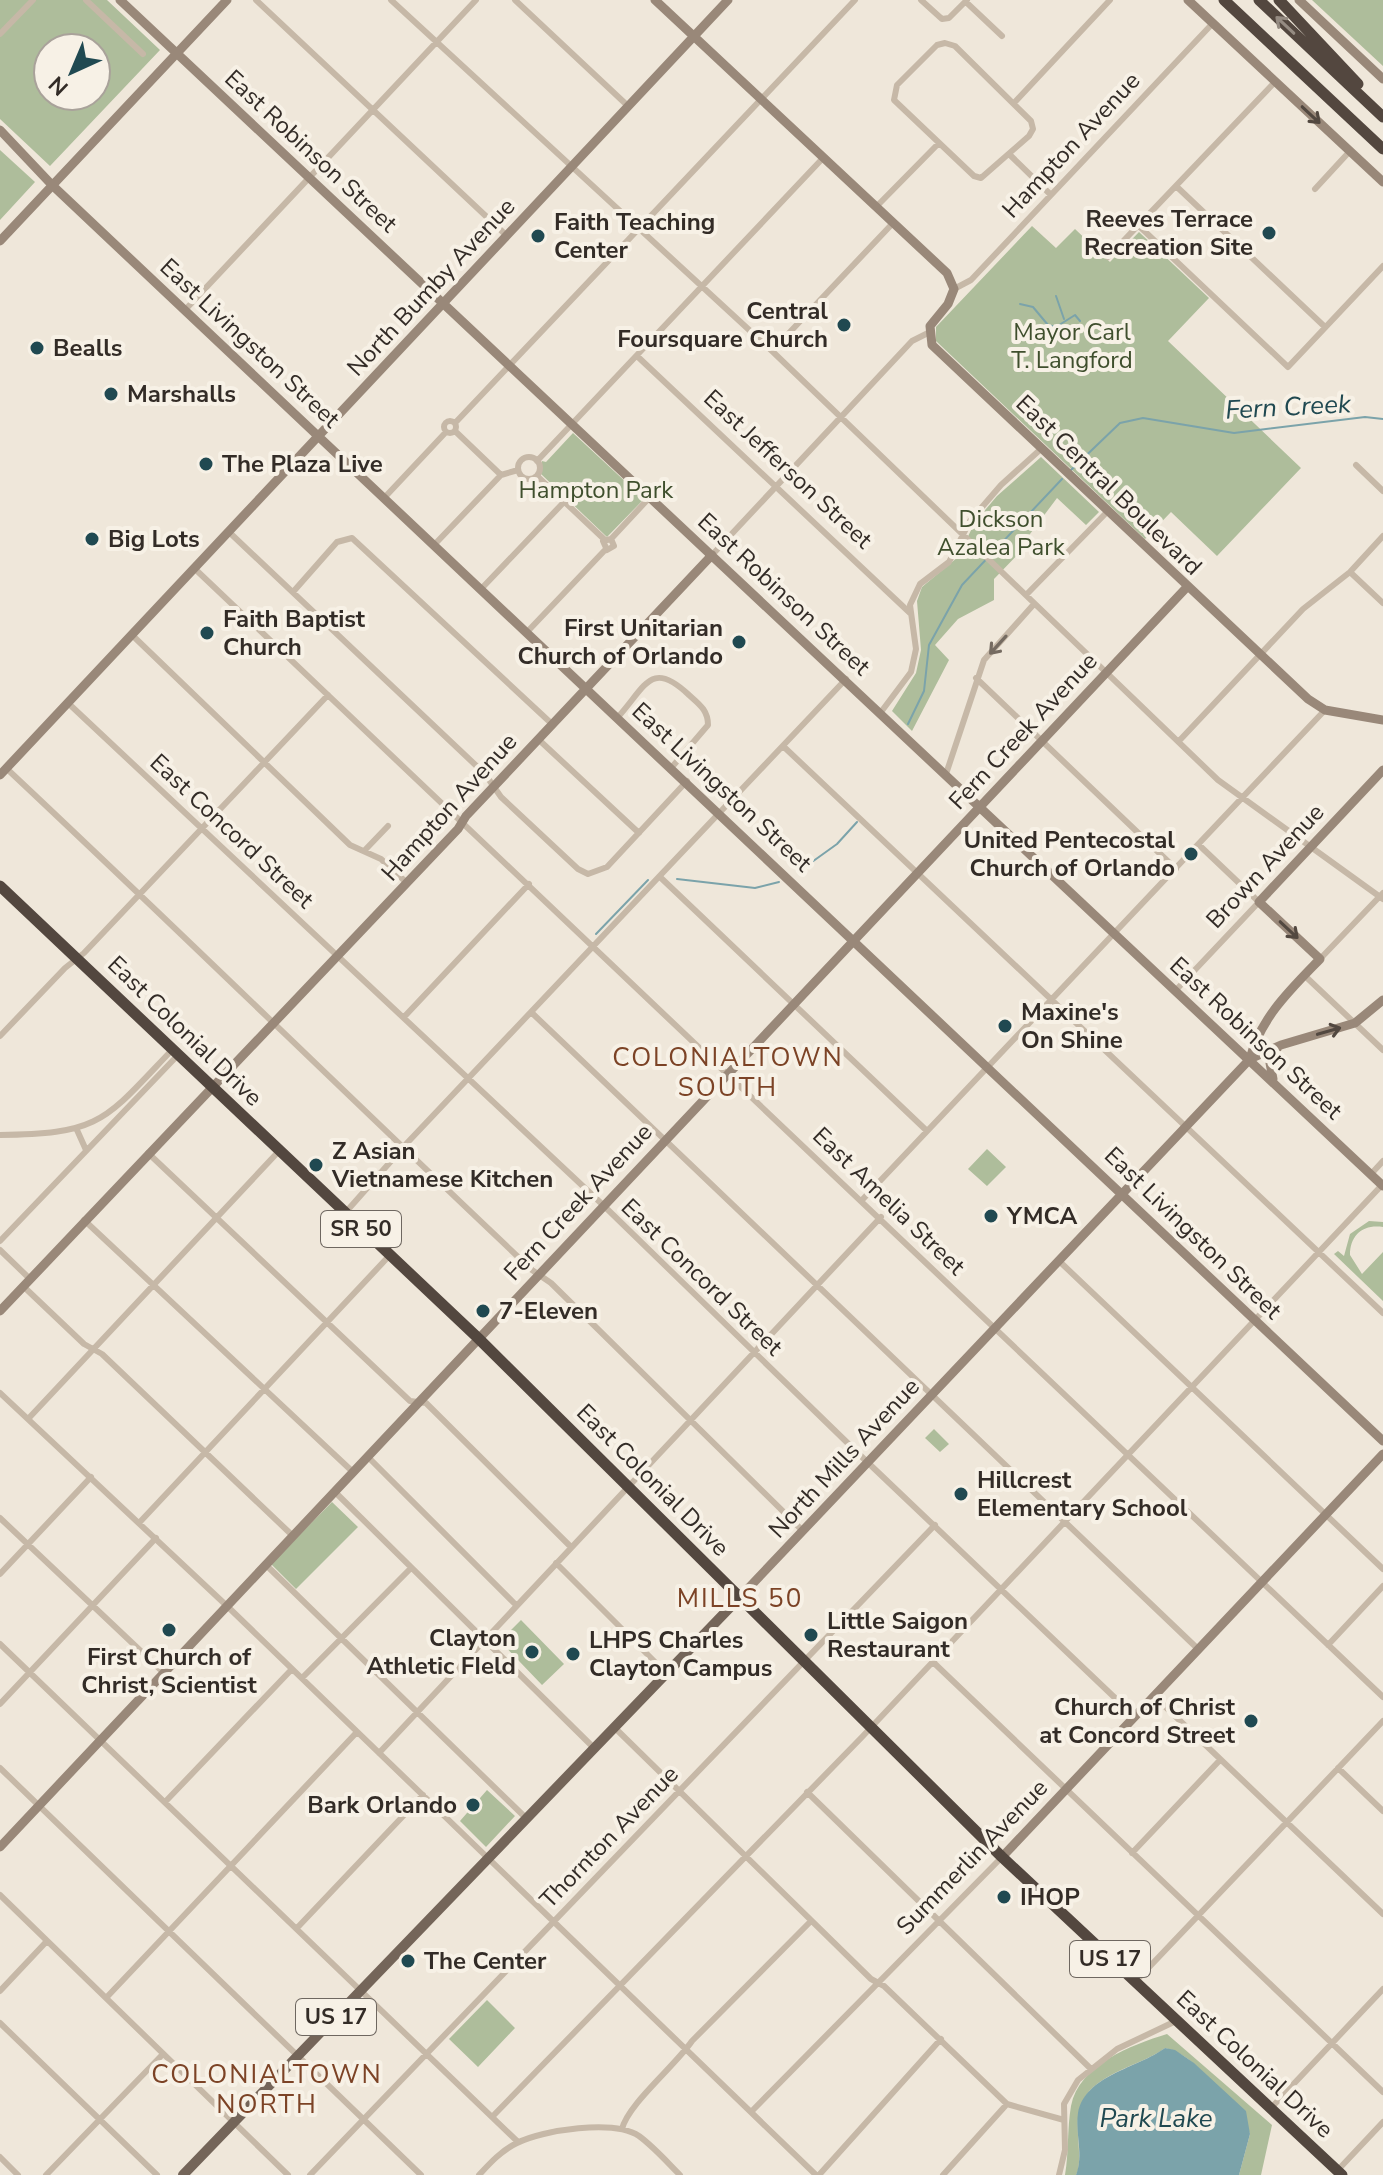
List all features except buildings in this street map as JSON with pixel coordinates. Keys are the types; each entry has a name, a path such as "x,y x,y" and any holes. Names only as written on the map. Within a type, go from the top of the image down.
{"highway":[{"path":"1214,0 1240,15"},
{"path":"1224,0 1383,149"},
{"path":"1259,0 1383,117"},
{"path":"1279,0 1383,110"},
{"name":"East Colonial Drive","path":"0,886 478,1338 1002,1857 1271,2108 1337,2174"}],"main road":[{"name":"North Mills Avenue","path":"183,2175 740,1597"}],"street":[{"path":"0,34 33,0"},
{"path":"86,0 143,54"},
{"name":"East Robinson Street","path":"120,0 1382,1186"},
{"path":"0,241 227,0"},
{"path":"256,0 506,235"},
{"path":"391,0 640,227 1243,800 1382,896"},
{"path":"185,310 476,0"},
{"path":"515,0 628,106"},
{"path":"655,0 947,273 954,289 928,333"},
{"name":"North Bumby Avenue","path":"3,772 728,0"},
{"path":"501,475 455,431 455,423 855,0"},
{"path":"921,0 942,19 949,18 967,1 1002,36"},
{"path":"1014,103 1110,0"},
{"path":"1188,0 1383,182"},
{"path":"1299,0 1383,79"},
{"name":"Hampton Avenue","path":"954,289 971,280 1213,23"},
{"path":"945,43 955,46 1014,103 1031,121 1033,129 1010,155 981,178 938,144 894,100 894,92 937,45 945,43"},
{"path":"1108,257 1275,82"},
{"name":"East Livingston Street","path":"0,130 52,185 721,813 1383,1441"},
{"name":"East Livingston Street","path":"0,140 32,165"},
{"path":"876,207 938,144"},
{"path":"1315,189 1350,151"},
{"path":"1010,155 1051,195"},
{"path":"537,461 823,158"},
{"path":"1176,186 1325,327"},
{"path":"772,351 893,223"},
{"path":"1138,225 1288,367 1383,266"},
{"name":"Hampton Avenue","path":"0,1311 407,883 493,786 912,341 928,333"},
{"name":"East Central Boulevard","path":"928,333 932,345 1308,699 1325,710 1383,720"},
{"name":"East Jefferson Street","path":"637,356 910,613"},
{"path":"446,432 446,423 455,423"},
{"path":"385,497 446,432 455,431"},
{"path":"881,712 911,672 916,649 910,613 913,595 920,584 949,562 962,533 1001,485 1042,448"},
{"path":"435,544 501,475 518,470 524,458 537,461"},
{"path":"537,461 540,468 537,476"},
{"path":"1356,465 1383,491"},
{"path":"518,470 524,479 537,476"},
{"path":"537,476 608,539"},
{"path":"528,631 605,550 608,539 650,497"},
{"path":"482,588 564,502"},
{"path":"1026,595 1108,511"},
{"path":"229,532 485,774 493,786 578,869 588,874 600,872 687,781"},
{"path":"1179,741 1303,609 1350,572 1383,536"},
{"path":"293,592 337,542 352,538 552,724"},
{"name":"East Amelia Street","path":"194,568 863,1199 1383,1697"},
{"path":"1350,572 1383,603"},
{"name":"Fern Creek Avenue","path":"0,1847 1187,587"},
{"path":"946,774 984,660 1034,604"},
{"path":"132,635 350,845 365,850 407,883"},
{"path":"618,717 649,682 665,676 704,708 708,725 672,767"},
{"path":"976,678 1176,869"},
{"path":"345,1213 467,1079 596,947 846,679"},
{"path":"0,1036 328,695"},
{"name":"East Concord Street","path":"68,703 603,1205 867,1463 1134,1716"},
{"path":"863,1199 1325,710"},
{"path":"538,739 639,833"},
{"path":"783,746 1383,1313"},
{"name":"Brown Avenue","path":"1176,990 1383,770"},
{"path":"3,772 140,893 274,1020 403,1149 539,1274 803,1531"},
{"path":"365,850 388,826"},
{"path":"1199,845 1320,959"},
{"path":"660,877 927,1131"},
{"path":"404,1017 529,884"},
{"name":"North Mills Avenue","path":"740,1597 1250,1059 1273,1011 1382,896"},
{"path":"1304,975 1383,1050"},
{"path":"1250,1059 1281,1045 1355,1023 1383,1000"},
{"path":"532,1013 1198,1649"},
{"path":"1274,1082 1270,1063 1281,1045"},
{"path":"0,1135 77,1130 112,1112 175,1052"},
{"path":"0,1241 175,1052"},
{"path":"77,1130 86,1150"},
{"path":"28,1419 279,1151"},
{"path":"148,1153 410,1401 426,1403 571,1547"},
{"path":"1371,1174 1383,1161"},
{"path":"492,2117 871,1727 1382,1186"},
{"path":"379,1753 881,1217"},
{"path":"84,1220 353,1472"},
{"path":"0,1250 26,1282 94,1349 293,1536"},
{"path":"139,1523 389,1256"},
{"path":"1058,1260 1383,1569"},
{"path":"0,1393 156,1538 817,2175 941,2039"},
{"name":"Summerlin Avenue","path":"751,2112 1002,1857 1383,1454"},
{"path":"368,1457 516,1605"},
{"path":"0,1574 91,1477"},
{"path":"335,1492 595,1749"},
{"path":"0,1518 164,1673"},
{"name":"Thornton Avenue","path":"310,2175 935,1525"},
{"path":"0,1704 156,1538"},
{"path":"556,1563 667,1674"},
{"path":"266,1565 527,1819"},
{"path":"302,1678 411,1568"},
{"path":"1328,1645 1383,1586"},
{"path":"0,1644 518,2142"},
{"path":"933,1662 1383,2092"},
{"path":"166,1801 292,1669"},
{"path":"1153,1696 1383,1914"},
{"path":"1135,1982 1383,1721"},
{"path":"615,1728 811,1921 941,2039 1007,2104 1064,2120"},
{"path":"106,1998 357,1732"},
{"path":"1132,1853 1220,1760"},
{"path":"0,1768 421,2175"},
{"path":"1338,1768 1383,1811"},
{"path":"807,1792 1090,2068"},
{"path":"297,1928 423,1795"},
{"path":"0,1895 288,2175"},
{"path":"622,2129 628,2114 686,2050 811,1921"},
{"path":"0,1991 47,1941"},
{"path":"1271,2108 1383,1989"},
{"path":"1059,2175 1065,2150 1064,2120 1069,2093 1090,2068 1117,2049 1176,2021"},
{"path":"0,2023 157,2175"},
{"path":"46,2175 163,2054"},
{"path":"943,2175 1007,2104"},
{"path":"1337,2174 1383,2122"},
{"path":"479,2175 518,2142 557,2132 622,2129 638,2135 680,2175"},
{"path":"0,2157 18,2175"}],"green space":[{"path":"0,0 107,0 160,50 112,101 112,32 32,32 32,112 101,112 50,166 0,119"},
{"path":"1312,0 1383,0 1383,66"},
{"path":"0,150 35,182 0,220"},
{"name":"Mayor Carl T. Langford","path":"1032,226 1056,248 1075,229 1110,262 1139,232 1209,298 1168,341 1301,468 1217,556 1171,512 1145,539 936,341 936,327"},
{"name":"Hampton Park","path":"573,433 642,497 642,501 607,537 541,474 542,461 546,462"},
{"name":"Dickson Azalea Park","path":"1041,457 1099,512 1086,525 1057,498 1027,538 1030,542 994,579 994,600 958,619 935,645 949,660 912,731 892,711 916,673 921,650 917,601 922,587 958,557 975,522 997,496"},
{"path":"987,1149 1006,1167 987,1186 968,1169"},
{"path":"1369,1221 1383,1222 1383,1227 1369,1227 1359,1232 1352,1242 1350,1255 1362,1274 1383,1252 1383,1301 1334,1254 1338,1251 1344,1256 1350,1234"},
{"path":"934,1429 949,1444 940,1452 925,1438"},
{"path":"332,1502 358,1527 296,1589 271,1564"},
{"name":"Clayton Athletic FIeld","path":"521,1620 564,1664 542,1685 500,1641"},
{"path":"487,1790 515,1816 486,1847 460,1821"},
{"path":"487,2000 515,2028 478,2067 449,2039"},
{"path":"1167,2034 1272,2125 1261,2175 1239,2175 1250,2134 1246,2123 1199,2068 1177,2052 1165,2048 1105,2079 1085,2096 1078,2115 1078,2170 1076,2175 1065,2175 1071,2106 1084,2079 1108,2059"}],"water":[{"name":"Park Lake","path":"1165,2048 1175,2050 1194,2063 1246,2111 1250,2134 1239,2175 1076,2175 1079,2160 1078,2113 1083,2100 1101,2081"}],"waterway":[{"path":"1056,296 1064,319"},
{"path":"1020,304 1033,307 1048,325 1056,327 1075,315 1080,321"},
{"name":"Fern Creek","path":"1071,470 1120,423 1143,418 1234,433 1365,417 1383,419"},
{"name":"Fern Creek","path":"908,724 924,691 929,645 962,585 1062,479"},
{"name":"Fern Creek","path":"798,872 837,844 857,822"},
{"name":"Fern Creek","path":"677,879 755,888 779,882"},
{"name":"Fern Creek","path":"596,934 648,880"}],"place":[{"name":"Reeves Terrace Recreation Site","path":"1269,233"},
{"name":"Faith Teaching Center","path":"538,236"},
{"name":"Central Foursquare Church","path":"844,325"},
{"name":"Bealls","path":"37,348"},
{"name":"Marshalls","path":"111,394"},
{"name":"The Plaza Live","path":"206,464"},
{"name":"Big Lots","path":"92,539"},
{"name":"Faith Baptist Church","path":"207,633"},
{"name":"First Unitarian Church of Orlando","path":"739,642"},
{"name":"United Pentecostal Church of Orlando","path":"1191,854"},
{"name":"Maxine's On Shine","path":"1005,1026"},
{"name":"Z Asian Vietnamese Kitchen","path":"316,1165"},
{"name":"YMCA","path":"991,1216"},
{"name":"7-Eleven","path":"483,1311"},
{"name":"Hillcrest Elementary School","path":"961,1494"},
{"name":"First Church of Christ, Scientist","path":"169,1630"},
{"name":"Little Saigon Restaurant","path":"811,1635"},
{"name":"Clayton Athletic FIeld","path":"532,1652"},
{"name":"LHPS Charles Clayton Campus","path":"573,1654"},
{"name":"Church of Christ at Concord Street","path":"1251,1721"},
{"name":"Bark Orlando","path":"473,1805"},
{"name":"IHOP","path":"1004,1897"},
{"name":"The Center","path":"408,1961"}],"district":[{"name":"COLONIALTOWN SOUTH","path":"728,1072"},
{"name":"MILLS 50","path":"740,1598"},
{"name":"COLONIALTOWN NORTH","path":"267,2089"}]}
